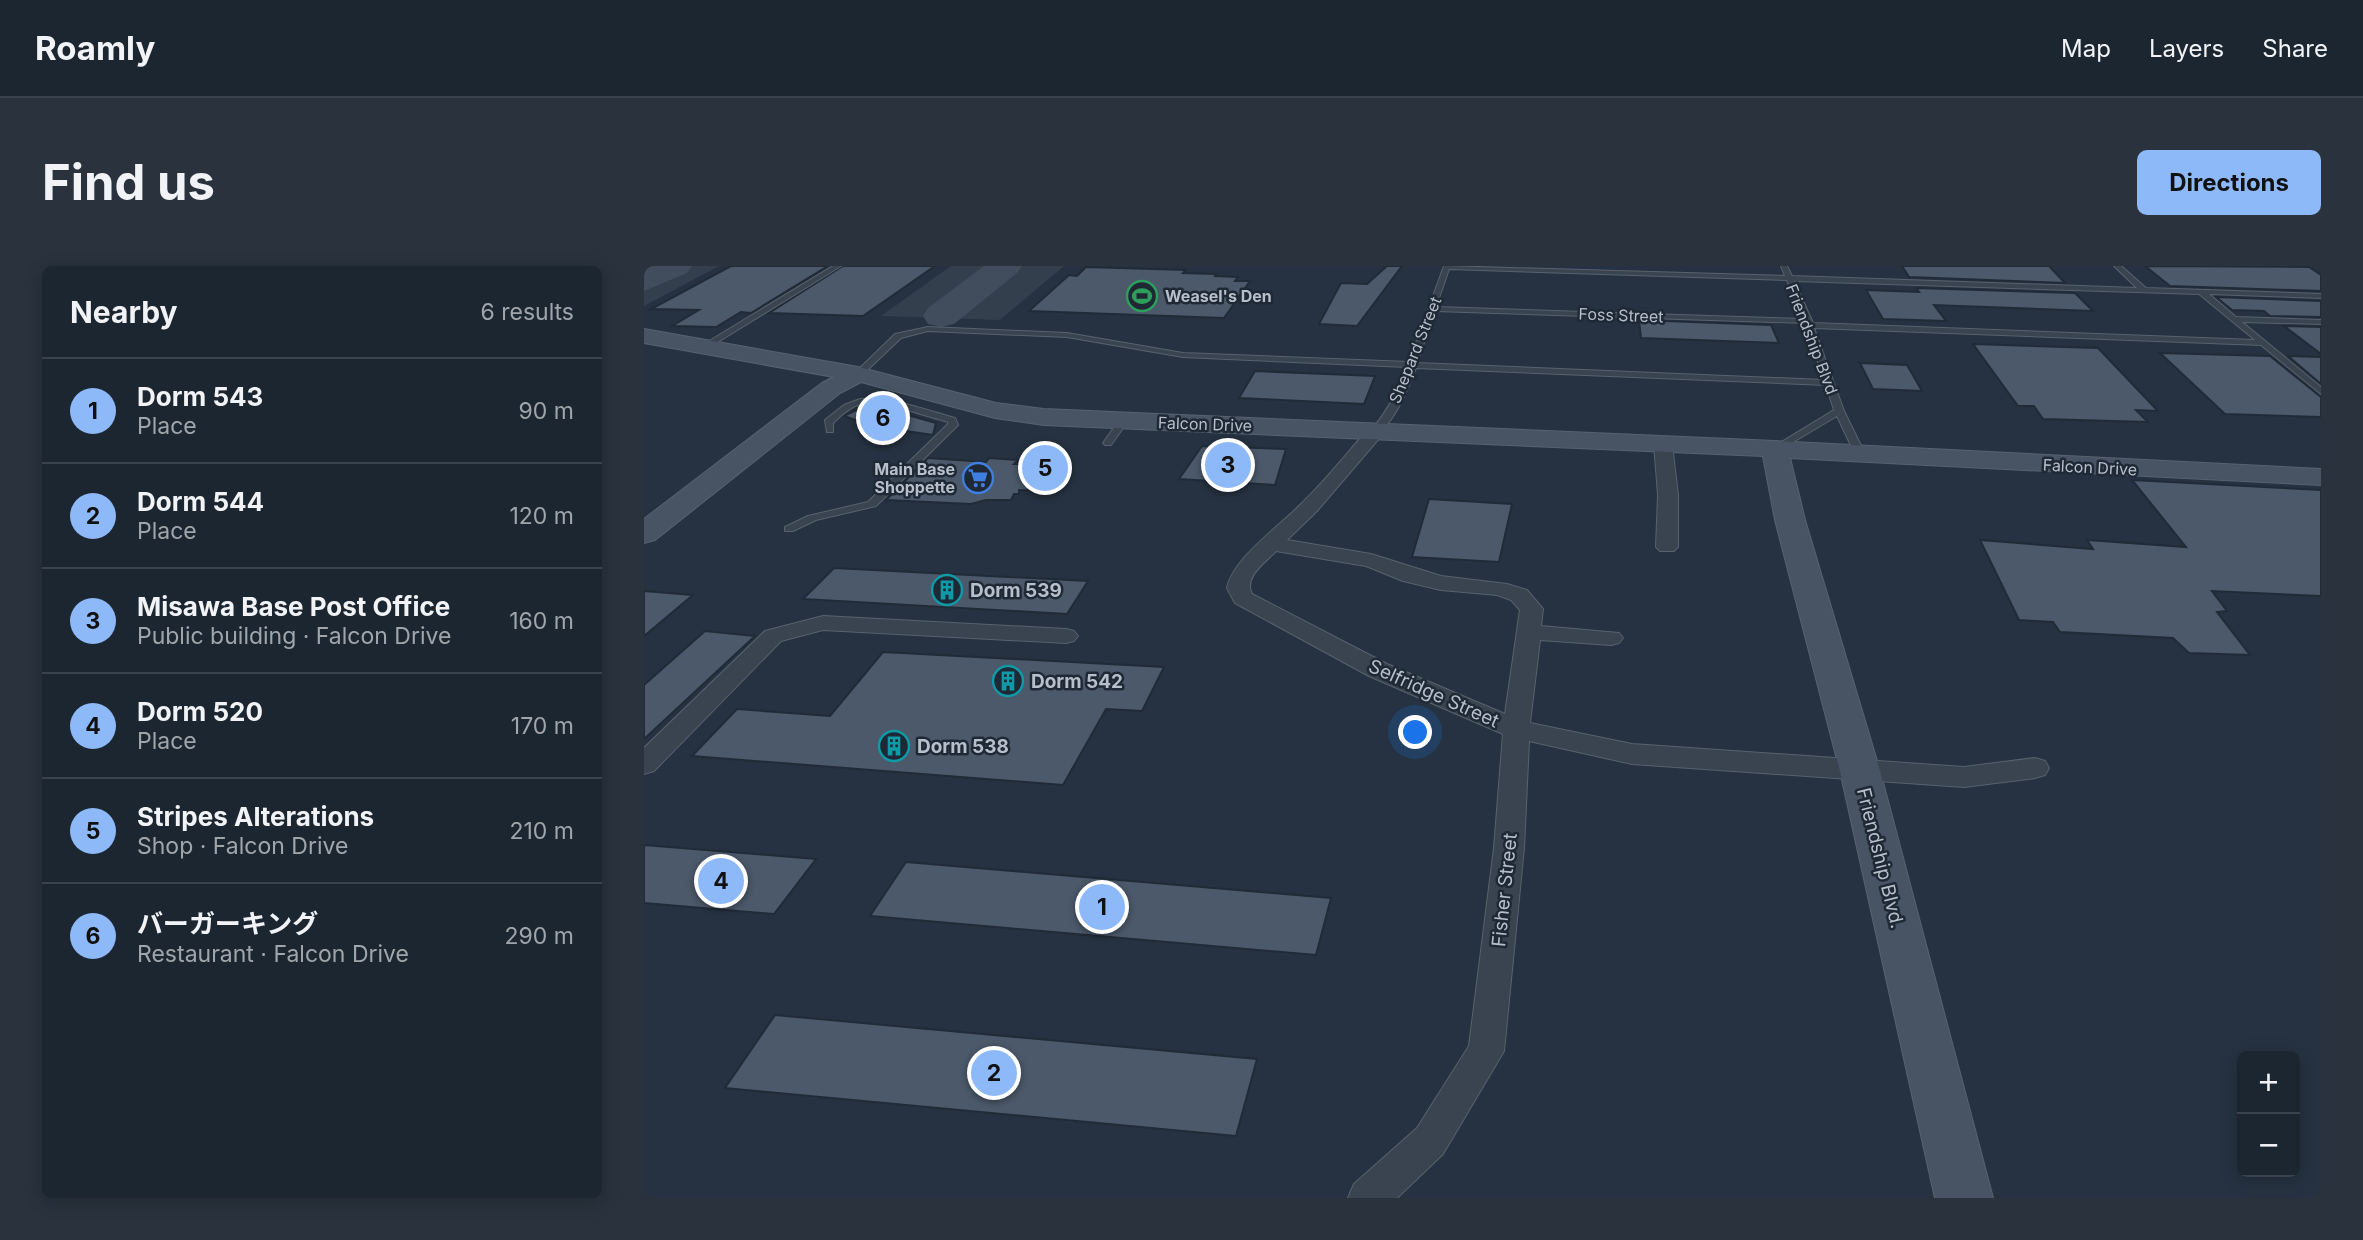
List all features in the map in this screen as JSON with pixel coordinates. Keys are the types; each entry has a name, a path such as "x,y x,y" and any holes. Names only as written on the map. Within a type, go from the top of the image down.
{"street":[{"name":"Falcon Drive","path":"644,336 858,374 995,410 1044,417 1670,444 2321,477"},
{"path":"644,534 831,388 858,374"},
{"name":"Selfridge Street","path":"1377,431 1310,507 1240,578 1238,588 1243,598 1378,670 1516,729 1632,754 1964,777 2035,768"},
{"path":"1667,547 1670,444 1720,455 1763,477 1800,461 1860,454"},
{"name":"Friendship Blvd.","path":"1775,449 1763,477 1790,520 1860,771 1964,1198"},
{"name":"Fisher Street","path":"1272,544 1371,560 1411,576 1520,595 1532,609 1516,729 1509,848 1486,1051"},
{"path":"644,764 773,636 823,623 1066,636"},
{"path":"1529,632 1611,638"},
{"path":"1368,1198 1430,1141 1486,1051"}],"lane":[{"path":"705,346 838,266"},
{"path":"1447,266 2321,296"},
{"name":"Shepard Street","path":"1377,431 1406,383 1447,266"},
{"name":"Friendship Blvd","path":"1784,266 1831,383 1839,411 1860,454"},
{"path":"2117,266 2144,290"},
{"path":"2201,292 2321,391"},
{"name":"Foss Street","path":"1434,309 2263,343"},
{"path":"2234,319 2321,322"},
{"path":"858,374 898,336 928,329 1068,335 1183,355 1831,383"},
{"path":"789,529 812,518 872,504 953,425 952,420 866,402 845,407 828,422 830,430"},
{"path":"1775,449 1839,411"},
{"path":"1108,443 1124,421"}],"shaded area":[{"path":"644,266 719,266 644,306"},
{"path":"951,266 1064,266 1000,320 881,316"}],"building":[{"path":"731,266 828,266 751,313 741,312 716,327 672,326 699,310 651,309"},
{"path":"843,266 935,266 863,316 769,313"},
{"path":"1387,266 1402,266 1357,326 1319,324 1341,283 1367,284"},
{"path":"1902,266 2049,266 2065,283 1909,277"},
{"path":"2145,266 2309,267 2321,275 2321,291 2170,286"},
{"name":"Weasel's Den","path":"1086,267 1186,270 1183,273 1216,274 1215,276 1238,277 1235,281 1250,281 1224,318 1029,311 1069,275 1077,276"},
{"path":"1916,288 2075,293 2093,311 1934,305 1946,321 1883,319 1866,290 1919,292"},
{"path":"2216,297 2321,301 2321,317 2270,316 2264,311 2232,310"},
{"path":"1639,320 1771,325 1779,343 1641,338"},
{"path":"2284,326 2321,327 2321,354"},
{"path":"1973,344 2098,348 2158,411 2136,410 2148,422 2043,419 2034,406 2018,406"},
{"path":"2160,353 2270,356 2321,397 2321,417 2225,414"},
{"path":"2288,356 2321,357 2321,384"},
{"path":"1860,363 1907,365 1922,391 1873,389"},
{"path":"1255,371 1375,376 1364,404 1239,398"},
{"path":"876,406 936,423 933,435 872,426 844,416 860,408"},
{"path":"1202,446 1286,449 1275,485 1179,479"},
{"name":"Main Base Shoppette","path":"928,458 986,462 989,458 1018,460 1014,464 1064,465 1043,491 1019,490 1019,494 1014,494 1011,500 986,500 971,504 886,500"},
{"path":"2132,480 2321,490 2321,596 2212,591 2227,611 2217,612 2250,655 2189,653 2173,638 2060,632 2053,622 2019,620 1980,540 2093,549 2087,540 2186,547"},
{"path":"1429,499 1512,504 1499,562 1412,557"},
{"name":"Dorm 539","path":"834,568 1088,581 1067,614 803,599"},
{"path":"644,591 693,595 644,636"},
{"path":"705,631 755,636 644,739 644,685"},
{"path":"883,652 1164,667 1142,711 1106,709 1063,785 692,756 737,709 830,716"},
{"path":"644,845 816,859 774,914 644,903"},
{"path":"906,862 1331,898 1316,955 870,916"},
{"path":"775,1015 1257,1059 1236,1136 725,1088"}],"taxiway":[{"path":"644,281 675,266"},
{"path":"941,316 1005,266"}],"place":[{"name":"Weasel's Den","path":"1142,296"},
{"name":"バーガーキング","path":"883,418"},
{"name":"Misawa Base Post Office","path":"1228,465"},
{"name":"Stripes Alterations","path":"1045,468"},
{"name":"Main Base Shoppette","path":"978,478"},
{"name":"Dorm 539","path":"947,590"},
{"name":"Dorm 542","path":"1008,681"},
{"name":"Dorm 538","path":"894,746"},
{"name":"Dorm 520","path":"721,881"},
{"name":"Dorm 543","path":"1102,907"},
{"name":"Dorm 544","path":"994,1073"}]}
